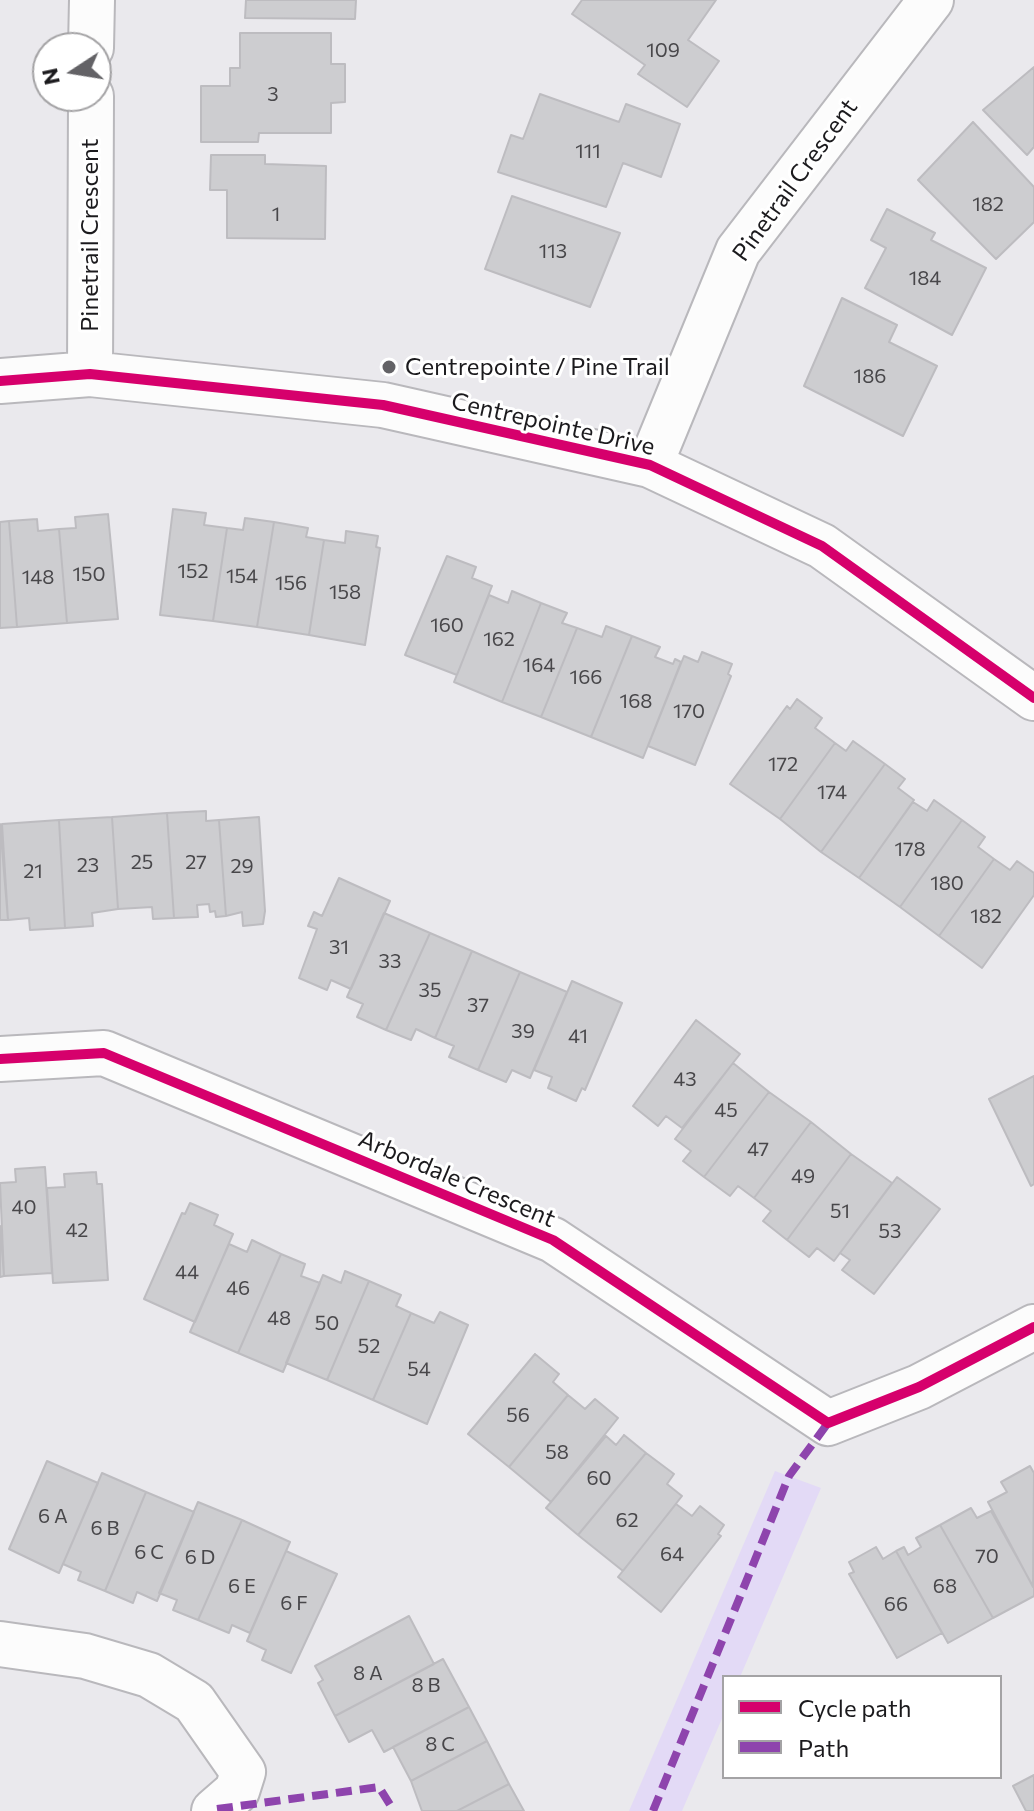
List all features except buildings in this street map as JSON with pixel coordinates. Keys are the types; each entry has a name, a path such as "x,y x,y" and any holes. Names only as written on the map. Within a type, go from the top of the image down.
{"street":[{"path":"91,32 92,0"},
{"name":"Pinetrail Crescent","path":"650,465 738,251 931,0"},
{"name":"Pinetrail Crescent","path":"90,374 91,112"},
{"name":"Centrepointe Drive","path":"0,381 90,374 383,405 650,465 822,546 1034,698"},
{"name":"Arbordale Crescent","path":"0,1059 104,1053 553,1240 828,1423 919,1387 1034,1327"},
{"path":"0,1644 15,1644 149,1675 194,1702 243,1772 237,1791 214,1811"}],"shaded area":[{"path":"775,1471 821,1488 741,1675 722,1675 722,1719 682,1811 629,1811"}],"marked path":[{"path":"653,1811 789,1476 828,1423"},
{"path":"217,1809 379,1787 394,1811"}],"cycle path":[{"path":"0,381 90,374 383,405 650,465 822,546 1034,698"},
{"path":"0,1059 104,1053 553,1240 828,1423 919,1387 1034,1327"}],"place":[{"name":"Centrepointe / Pine Trail","path":"389,367"}]}
